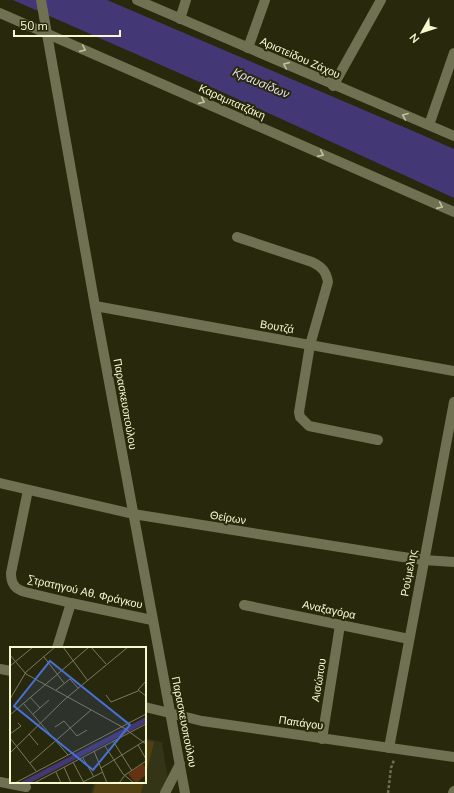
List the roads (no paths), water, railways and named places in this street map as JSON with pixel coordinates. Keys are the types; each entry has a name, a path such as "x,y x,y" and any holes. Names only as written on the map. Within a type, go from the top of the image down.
{"street":[{"name":"Παρασκευοπούλου","path":"40,0 152,620 185,793"},
{"name":"Αριστείδου Ζάχου","path":"137,0 334,86 454,136"},
{"path":"180,19 186,0"},
{"path":"248,48 265,0"},
{"path":"334,86 381,0"},
{"name":"Καραμπατζάκη","path":"0,14 47,33 454,212"},
{"path":"429,125 454,53"},
{"path":"238,237 312,262 323,268 327,274 328,282 310,345 299,412 300,417 309,426 378,440"},
{"name":"Βουτζά","path":"95,306 454,371"},
{"name":"Ρούμελης","path":"393,749 409,639 454,402"},
{"name":"Θείρων","path":"0,483 133,514 424,560 454,562"},
{"name":"Στρατηγού Αθ. Φράγκου","path":"28,490 11,573 11,580 14,586 18,590 152,620"},
{"path":"57,647 71,603"},
{"name":"Αναξαγόρα","path":"244,605 409,639"},
{"name":"Αισώπου","path":"322,739 340,625"},
{"path":"0,669 10,671"},
{"name":"Παπάγου","path":"146,707 202,721 454,757"},
{"path":"165,793 180,764"},
{"path":"0,782 26,788"}],"water":[{"name":"Κραυσίδων","path":"13,0 107,0 454,149 454,198 220,91"}]}
